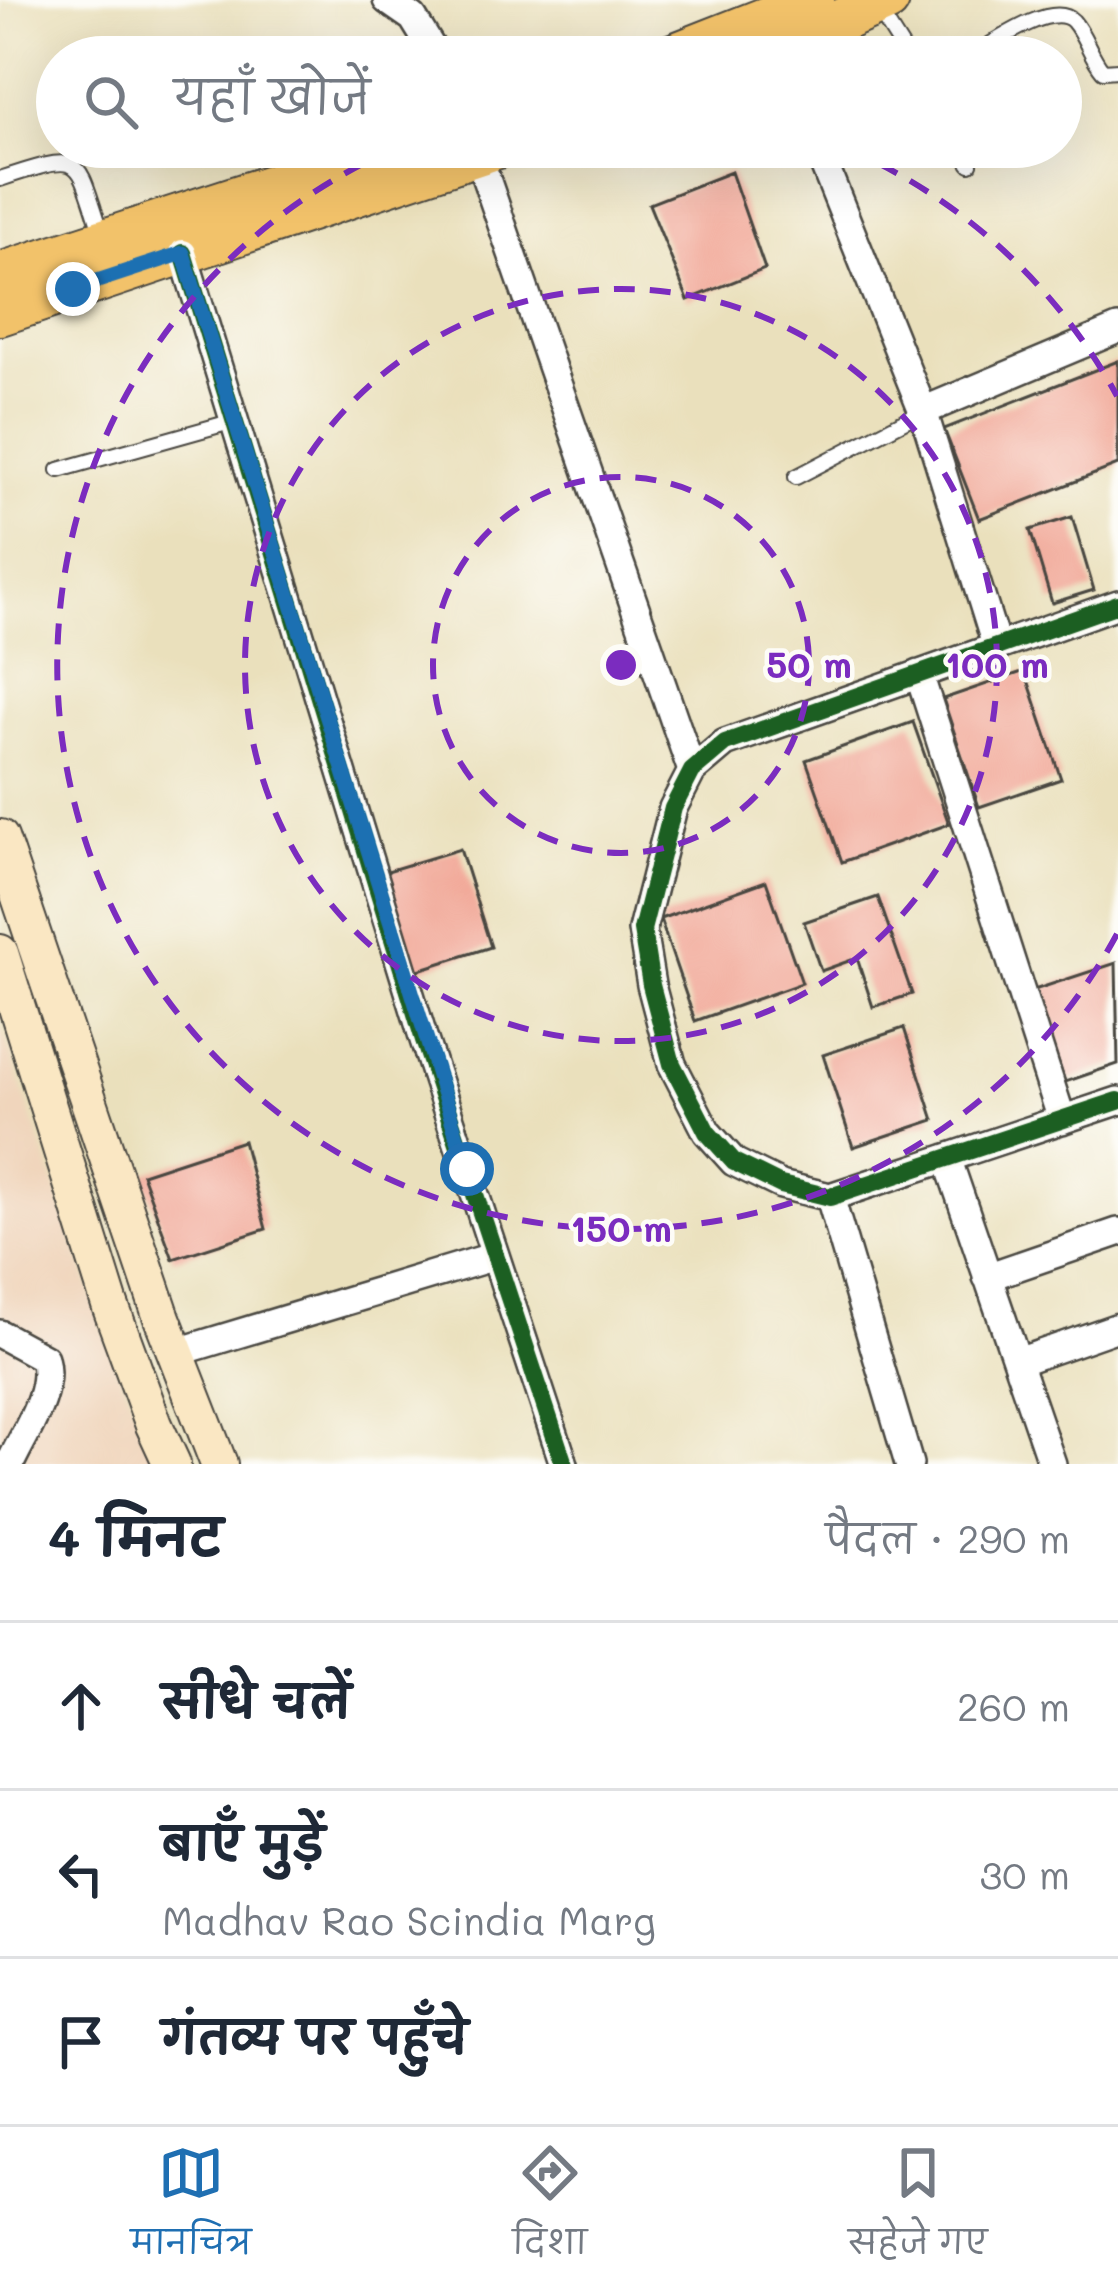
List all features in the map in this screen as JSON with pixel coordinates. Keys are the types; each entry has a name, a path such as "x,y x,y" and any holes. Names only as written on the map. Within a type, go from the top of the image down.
{"main road":[{"path":"780,36 813,0"},
{"path":"797,36 882,3"},
{"path":"0,274 326,168"},
{"path":"0,314 428,168"},
{"path":"0,838 174,1353 219,1464"},
{"path":"0,953 110,1305 172,1464"}],"street":[{"path":"388,0 413,18 424,36"},
{"path":"489,168 692,771"},
{"path":"825,168 923,411 997,648"},
{"path":"183,253 417,1017 564,1464"},
{"path":"923,411 1118,329"},
{"path":"1118,604 725,743 692,771 673,808 642,930 672,1064 707,1132 734,1162 781,1185 830,1197 1118,1101"},
{"path":"919,674 1062,1120"},
{"path":"946,1158 1052,1464"},
{"path":"830,1197 909,1464"},
{"path":"987,1277 1118,1232"},
{"path":"174,1353 495,1256"},
{"path":"1018,1362 1118,1327"},
{"path":"0,1334 44,1358 48,1372 10,1464"}],"lane":[{"path":"882,3 898,36"},
{"path":"1005,36 1038,16 1066,15 1103,71 1118,70"},
{"path":"0,178 36,167"},
{"path":"78,168 104,240"},
{"path":"796,477 923,411"},
{"path":"59,470 234,421"}],"shaded area":[{"path":"0,1022 115,1363 158,1464 0,1464"}],"building":[{"path":"731,172 765,269 688,300 649,204"},
{"path":"1118,361 1118,465 979,519 944,429"},
{"path":"1072,517 1094,590 1052,603 1030,530"},
{"path":"1025,671 1061,779 979,807 943,699"},
{"path":"913,722 949,824 842,862 806,760"},
{"path":"460,849 491,947 412,972 381,873"},
{"path":"766,881 802,983 695,1021 660,919"},
{"path":"878,897 912,994 873,1007 857,958 821,971 804,922"},
{"path":"1116,963 1118,1064 1065,1082 1034,990"},
{"path":"904,1028 934,1120 853,1147 823,1055"},
{"path":"243,1141 266,1229 173,1259 142,1174"}],"cycle path":[{"path":"183,253 424,1040 564,1464"},
{"path":"1118,604 725,743 692,771 673,808 642,930 672,1064 707,1132 734,1162 781,1185 830,1197 1118,1101"}],"route":[{"path":"73,289 183,253 467,1169"}]}
